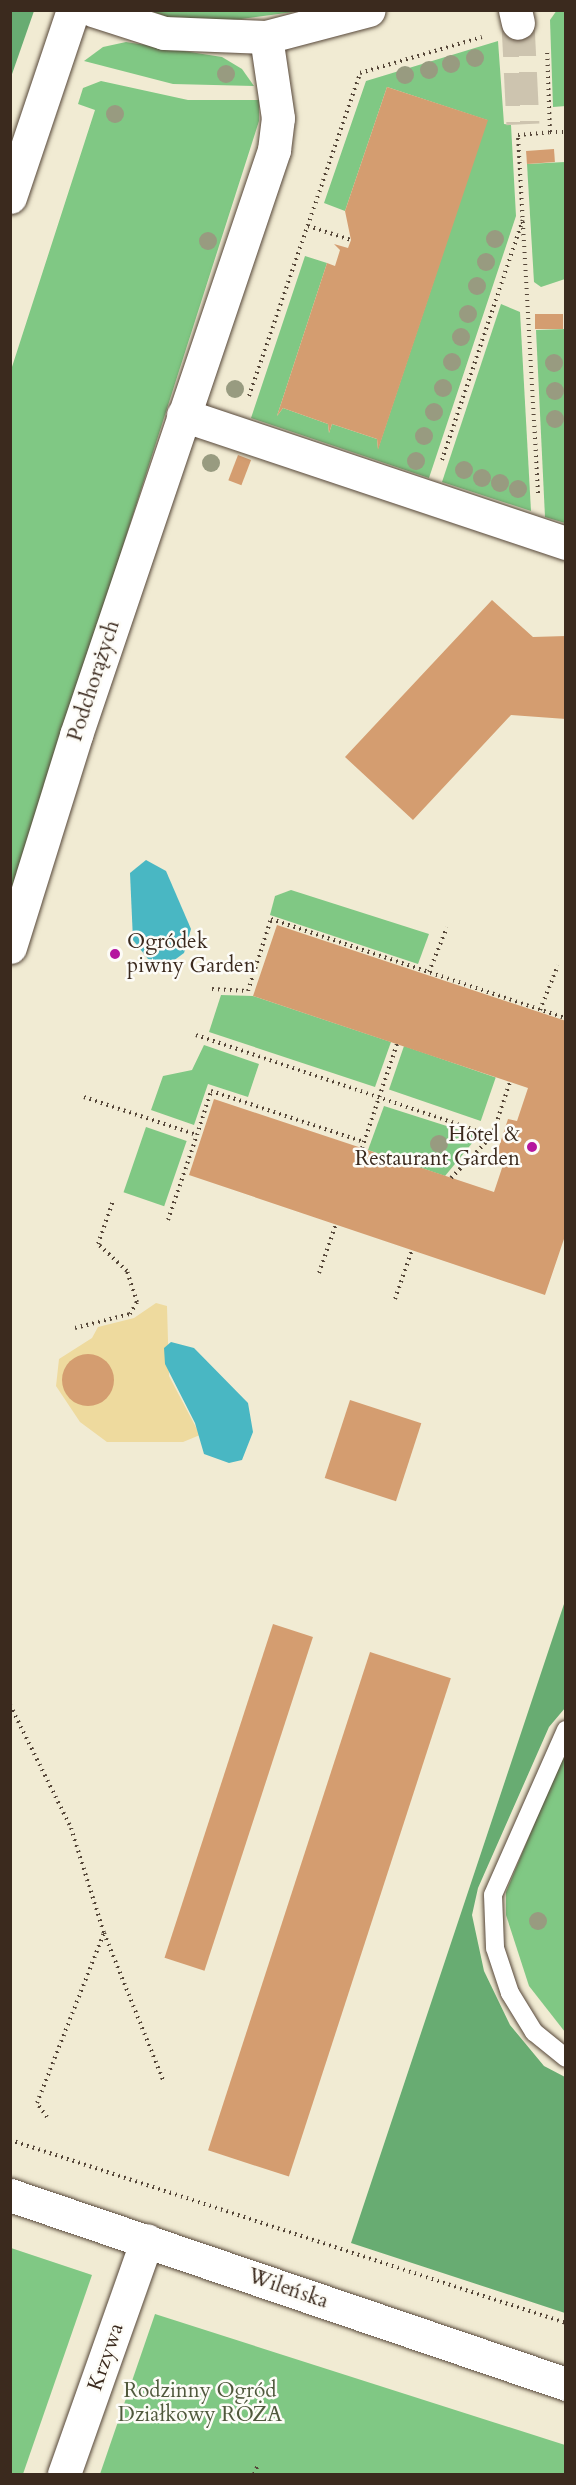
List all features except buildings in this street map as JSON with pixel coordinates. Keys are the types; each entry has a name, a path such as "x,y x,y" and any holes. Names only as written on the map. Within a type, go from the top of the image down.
{"street":[{"path":"10,197 73,10"},
{"path":"93,10 164,33 266,37 369,10"},
{"name":"Podchorążych","path":"10,948 183,415 274,150 278,118 266,37"},
{"path":"183,415 553,538"},
{"name":"Wileńska","path":"10,2195 566,2384"},
{"name":"Krzywa","path":"64,2475 147,2240"}],"lane":[{"path":"566,1730 493,1895 495,1948 510,1994 534,2032 566,2058"}],"path":[{"path":"237,433 360,73 489,35 489,23 516,17"},
{"path":"547,44 550,132"},
{"path":"553,538 518,135 566,132"},
{"path":"430,497 524,217"},
{"path":"308,226 351,240"},
{"path":"212,989 248,991 271,919 566,1018"},
{"path":"429,972 447,927"},
{"path":"540,1010 558,965"},
{"path":"196,1035 501,1139"},
{"path":"362,1148 397,1044"},
{"path":"451,1178 492,1136 510,1082"},
{"path":"168,1220 212,1091 364,1142"},
{"path":"84,1097 196,1135"},
{"path":"75,1328 130,1314 137,1302 127,1271 98,1244 113,1201"},
{"path":"319,1274 336,1224"},
{"path":"395,1299 412,1250"},
{"path":"10,1705 71,1828 104,1933 164,2082"},
{"path":"47,2117 38,2103 104,1933"},
{"path":"10,2140 566,2323"},
{"path":"254,2475 258,2465"}],"green space":[{"path":"557,10 565,11 566,106 553,107 550,20"},
{"path":"10,11 34,11 11,77"},
{"path":"151,11 301,11 234,20 167,17"},
{"path":"498,41 504,124 511,125 516,216 429,478 251,418 305,256 327,263 277,416 283,408 328,424 329,433 332,424 377,439 378,449 487,120 387,87 345,211 324,203 366,81"},
{"path":"126,42 222,57 242,69 254,86 173,84 84,61 103,47"},
{"path":"101,81 188,100 259,100 259,121 11,896 11,370 95,110 78,104 83,88"},
{"path":"565,162 565,279 541,287 534,282 527,164"},
{"path":"501,304 520,312 531,511 442,482"},
{"path":"565,329 565,523 545,517 536,330"},
{"path":"291,890 429,934 418,964 270,915 275,896"},
{"path":"221,995 253,996 391,1042 375,1087 209,1032"},
{"path":"204,1045 259,1064 248,1097 208,1084 194,1125 151,1110 163,1076 192,1070"},
{"path":"404,1046 496,1078 481,1121 389,1089"},
{"path":"384,1106 478,1136 445,1176 368,1150"},
{"path":"146,1127 187,1141 164,1206 124,1192"},
{"path":"565,1601 565,1708 549,1727 478,1888 472,1915 484,1971 510,2025 544,2066 565,2077 565,2313 351,2243"},
{"path":"565,1750 565,2032 529,1986 506,1915 506,1892"},
{"path":"11,2248 92,2275 23,2474 11,2474"},
{"name":"Rodzinny Ogród Działkowy RÓŻA","path":"155,2314 565,2445 565,2474 100,2474"}],"sand":[{"path":"156,1303 167,1306 169,1376 200,1435 183,1442 107,1442 80,1422 56,1386 59,1359 92,1338 98,1327 134,1318"}],"water":[{"path":"146,860 166,871 191,929 184,953 169,964 148,959 133,940 130,873"},
{"path":"171,1342 194,1348 248,1403 253,1432 242,1460 229,1463 204,1454 195,1423 165,1364 164,1348"}],"tunnel":[{"path":"518,23 523,124"}],"place":[{"name":"Ogródek piwny Garden","path":"115,954"},
{"name":"Hotel & Restaurant Garden","path":"532,1147"}]}
